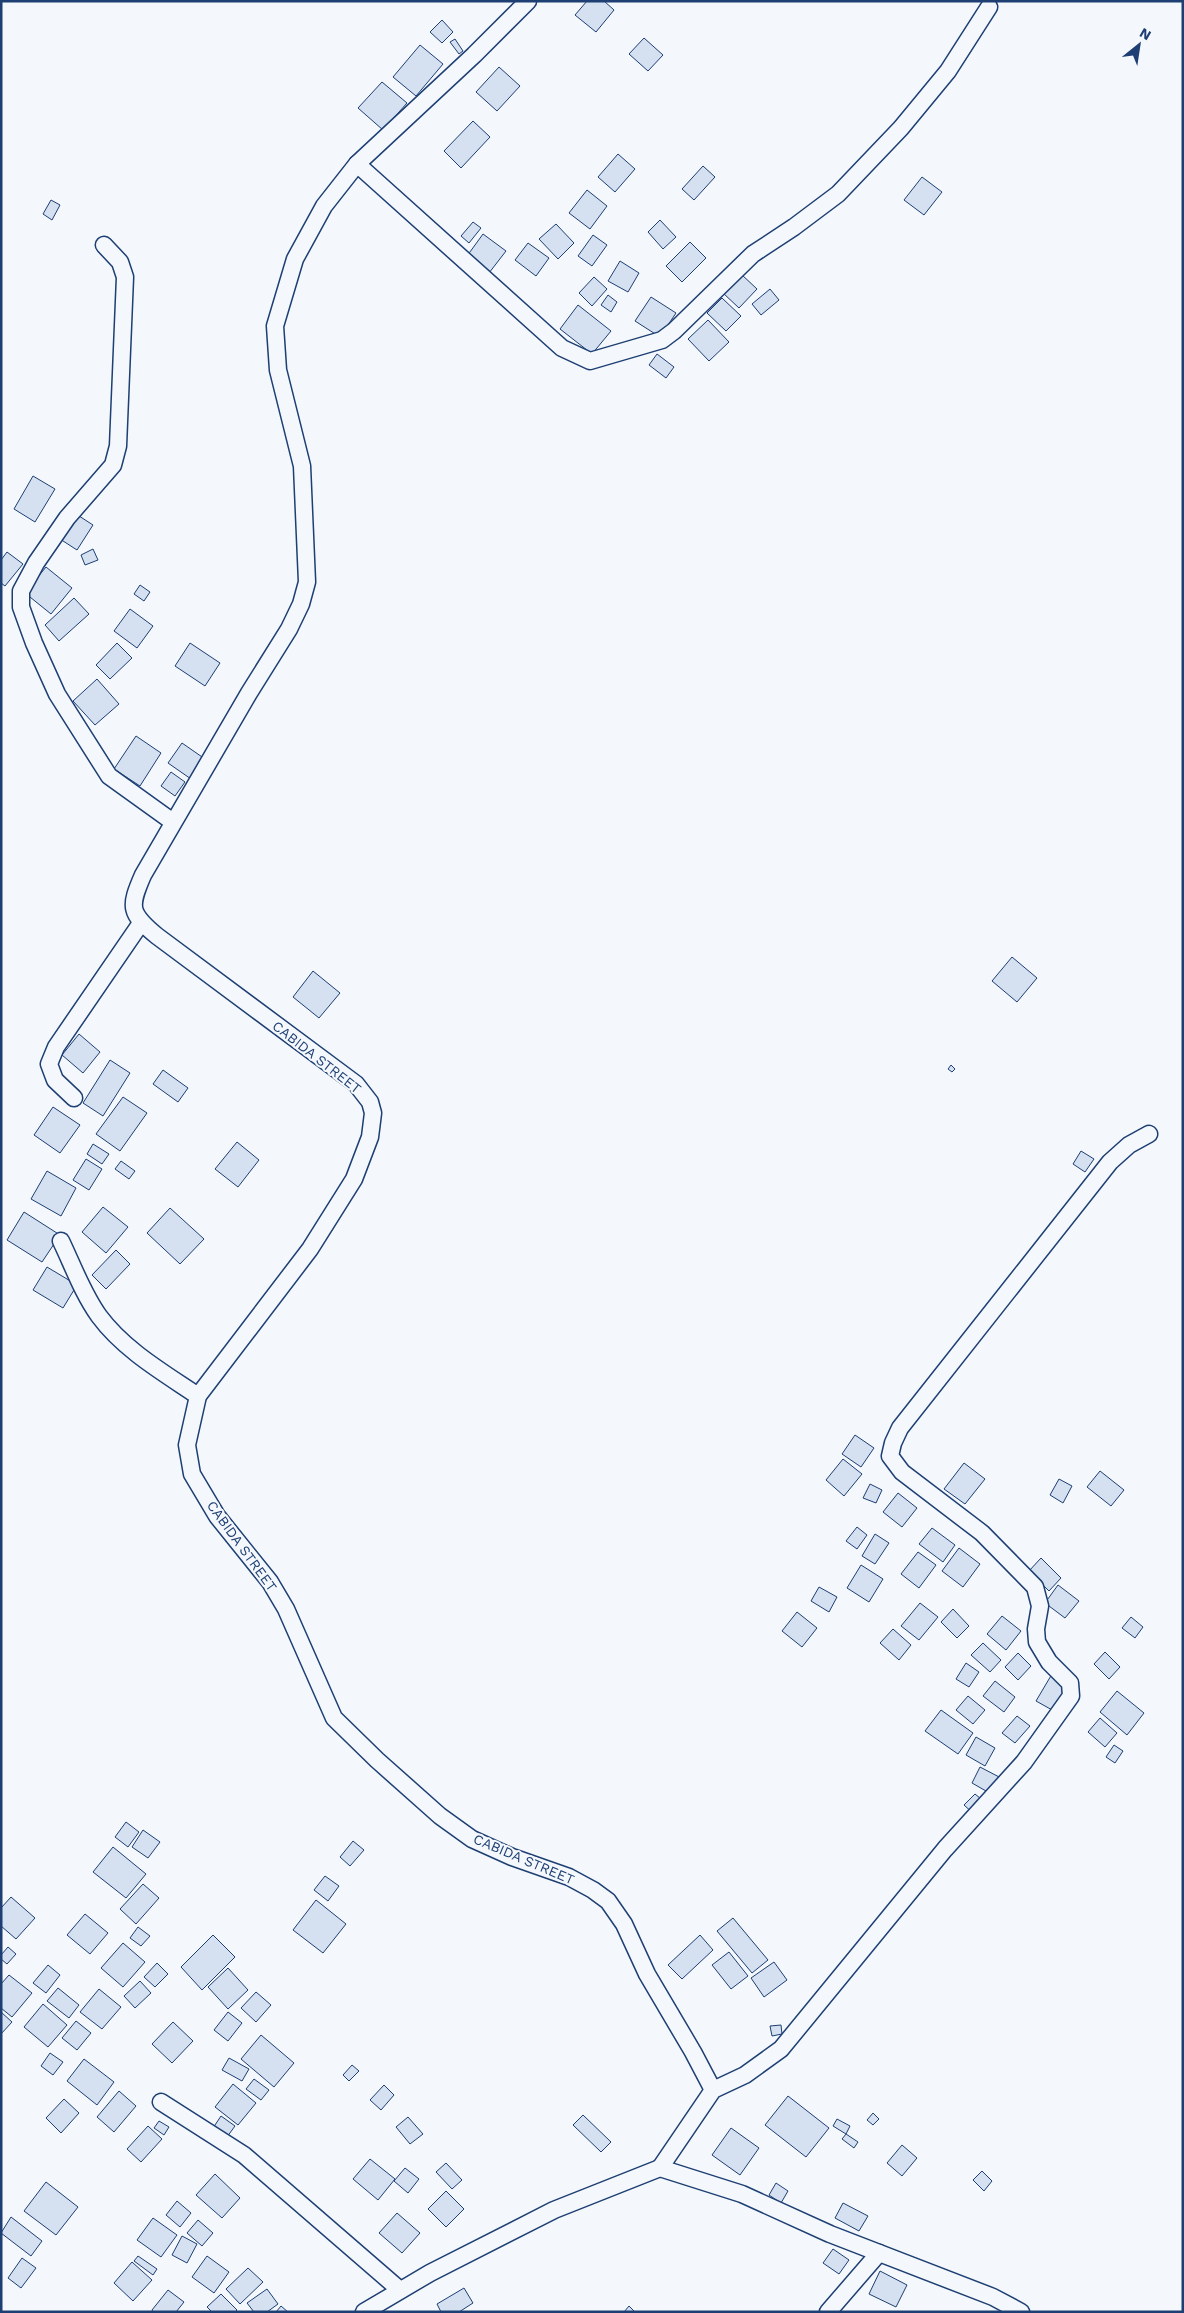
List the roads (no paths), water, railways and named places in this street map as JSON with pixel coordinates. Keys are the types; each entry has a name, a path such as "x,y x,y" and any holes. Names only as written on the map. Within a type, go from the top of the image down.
{"street":[{"path":"74,1098 55,1080 49,1064 56,1046 141,923 134,911 133,898 143,875 249,693 289,629 301,604 307,582 302,466 278,370 275,326 295,259 324,206 357,164 474,55 528,1"},
{"path":"357,164 562,348 590,361 662,340 674,332 753,254 794,227 838,194 901,128 948,71 990,7"},
{"path":"104,245 120,262 125,277 118,446 113,465 68,518 36,563 21,590 21,607 34,643 57,694 109,776 173,822"},
{"name":"CABIDA STREET","path":"141,923 356,1084 370,1102 373,1113 370,1137 354,1179 310,1249 198,1396 187,1445 192,1474 216,1516 270,1582 286,1609 334,1718 433,1810 472,1839 512,1857 569,1877 593,1890 608,1901 624,1924 647,1974 694,2052 713,2090"},
{"path":"364,2312 400,2290 554,2210 660,2168 713,2090 745,2075 780,2049 945,1849 1024,1762 1071,1696 1070,1683 1049,1662 1037,1642 1036,1629 1040,1606 1035,1587 982,1533 902,1472 890,1456 893,1443 900,1428 1110,1162 1129,1145 1150,1134"},
{"path":"61,1241 89,1300 112,1332 143,1358 198,1396"},
{"path":"161,2102 244,2154 400,2290"},
{"path":"660,2168 742,2194 830,2234 993,2297 1021,2312"},
{"path":"828,2312 879,2253"}]}
